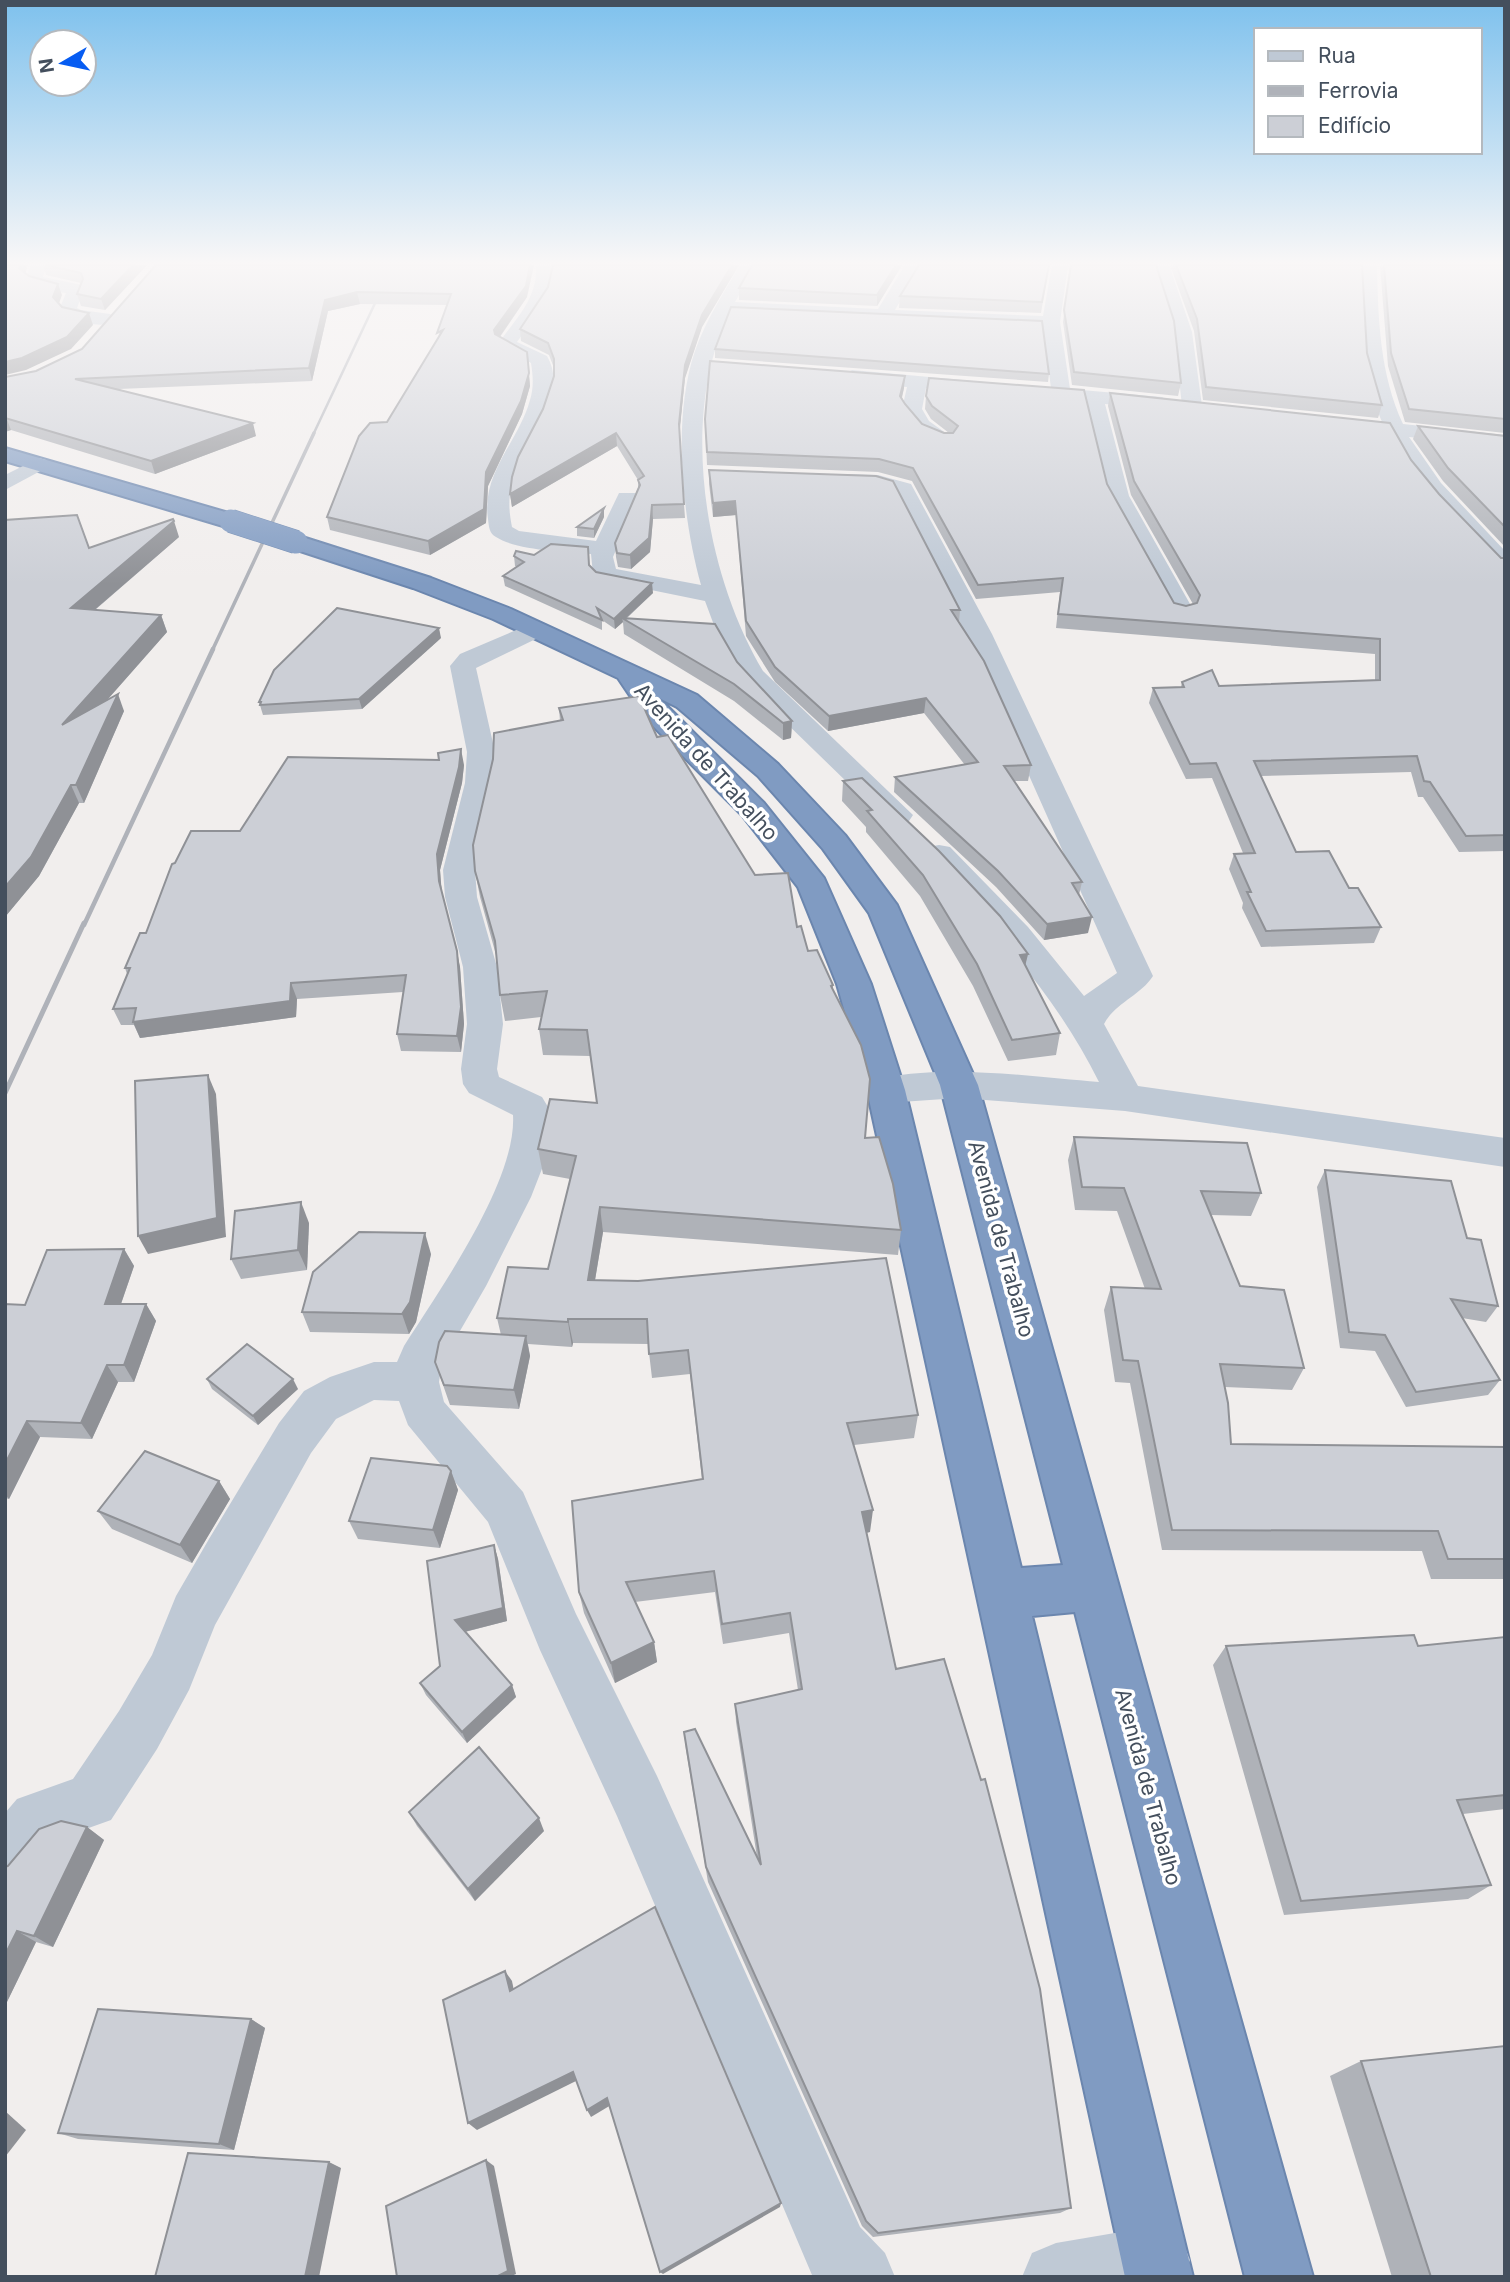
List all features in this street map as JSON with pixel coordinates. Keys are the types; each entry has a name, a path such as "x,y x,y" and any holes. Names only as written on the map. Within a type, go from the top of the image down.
{"highway":[{"path":"5,454 231,521 422,583 535,630 628,676"},
{"name":"Avenida de Trabalho","path":"628,676 687,701 768,770 834,842 885,912 959,1085 1279,2277"},
{"name":"Avenida de Trabalho","path":"628,676 655,712 753,808 813,885 855,984 886,1090 1157,2268"},
{"path":"1003,1594 1094,1586"}],"street":[{"path":"543,371 544,378 534,416 501,478 496,495 497,518 501,531 514,537 604,549"},
{"path":"707,371 707,474 712,595 737,653 752,675 990,903 1053,977 1086,1024 1125,1098"},
{"path":"1058,371 1061,392"},
{"path":"838,375 1061,392 1199,407 1191,371"},
{"path":"1378,371 1381,391 1396,430 1412,460 1505,565"},
{"path":"918,381 912,409 921,425 944,439"},
{"path":"1093,396 1118,496 1182,611"},
{"path":"1328,422 1505,441"},
{"path":"5,484 39,464"},
{"path":"814,478 878,481 903,489 951,577 1136,976 1097,1004 1086,1024"},
{"path":"627,498 601,557 605,574 712,595"},
{"path":"535,630 469,660 463,666 481,752 480,783 459,870 461,897 480,967 485,1024 479,1069 482,1084 498,1093 519,1099 532,1111 535,1128 515,1191 420,1359 417,1382 424,1411 506,1508 558,1632 637,1796 836,2251 861,2277"},
{"path":"886,1090 959,1085 1125,1098 1505,1153"},
{"path":"5,1857 37,1819 90,1800 138,1730 171,1672 194,1613 226,1555 295,1438 320,1405 346,1391 374,1381 417,1382"},
{"path":"1056,2277 1157,2268"}],"building":[{"path":"33,371 235,371 75,379 253,423 151,461 5,418 5,377"},
{"path":"418,371 529,371 521,401 486,472 484,509 428,541 327,517 359,436 370,423 387,422"},
{"path":"554,371 684,371 679,424 684,504 652,505 649,538 630,555 617,553 615,543 640,485 638,480 644,476 616,433 510,494 518,457 543,409"},
{"path":"709,371 846,371 905,376 900,396 905,404 922,424 944,433 953,433 958,426 932,406 926,396 929,378 1084,390 1107,484 1174,603 1186,606 1197,603 1200,595 1134,481 1110,393 1390,423 1411,460 1439,494 1501,558 1505,558 1505,835 1466,836 1430,782 1424,781 1417,756 1254,761 1296,852 1329,851 1349,888 1358,888 1381,927 1266,931 1247,892 1251,892 1234,854 1255,853 1216,763 1190,764 1153,688 1184,687 1182,682 1212,670 1219,686 1380,680 1380,639 1058,614 1063,578 978,585 913,468 879,459 707,452 705,419"},
{"path":"1016,371 1049,371 1049,374"},
{"path":"1180,371 1181,383 1074,372"},
{"path":"1204,371 1372,371 1382,405 1206,387"},
{"path":"1397,371 1505,371 1505,419 1409,409"},
{"path":"1418,426 1505,436 1505,527 1448,468"},
{"path":"709,470 876,476 893,481 960,610 951,610 984,661 1031,765 1004,766 1082,882 1072,883 1092,917 1047,924 998,871 895,777 978,762 926,698 829,716 775,667 746,621 735,501 713,503"},
{"path":"604,508 594,529 577,527"},
{"path":"77,515 89,548 173,519 174,521 71,608 161,615 62,725 118,694 76,785 71,785 31,857 5,887 5,520"},
{"path":"551,544 588,547 589,565 596,572 652,583 614,619 597,608 602,620 503,576 524,562 514,556 516,551 534,555"},
{"path":"337,608 439,628 359,699 260,705 274,670"},
{"path":"622,618 715,624 737,662 792,721 783,723 734,684"},
{"path":"639,696 657,737 668,735 755,875 788,873 797,927 801,926 808,951 817,950 833,985 831,986 861,1045 870,1079 865,1138 879,1137 893,1184 901,1230 600,1207 588,1280 638,1281 886,1258 918,1415 847,1423 873,1510 862,1512 896,1669 944,1659 981,1780 985,1779 1040,1989 1071,2208 878,2233 866,2221 706,1867 684,1732 695,1729 761,1865 735,1704 802,1689 790,1613 722,1624 714,1571 626,1582 654,1642 611,1663 579,1592 572,1501 703,1479 688,1350 649,1354 647,1319 568,1319 568,1322 497,1318 508,1267 548,1269 576,1156 538,1149 550,1099 597,1103 587,1030 539,1029 547,991 500,995 495,941 475,871 473,845 493,759 494,733 563,720 559,708"},
{"path":"461,749 437,854 439,881 457,951 461,1007 457,1036 397,1034 406,975 291,983 290,1001 133,1022 136,1008 113,1009 130,968 125,968 140,933 146,933 172,864 175,863 191,831 240,831 288,757 439,760 438,753"},
{"path":"862,778 939,851 1000,916 1028,954 1020,955 1060,1033 1012,1040 977,964 923,875 867,811 872,810 843,781"},
{"path":"208,1075 217,1218 138,1236 135,1081"},
{"path":"1074,1137 1247,1143 1261,1193 1201,1191 1240,1286 1284,1290 1304,1368 1220,1364 1228,1403 1231,1444 1505,1447 1505,1559 1448,1559 1438,1531 1172,1530 1138,1361 1123,1360 1111,1287 1161,1289 1124,1188 1082,1187"},
{"path":"1325,1170 1451,1181 1467,1238 1481,1240 1498,1306 1451,1299 1500,1380 1416,1392 1385,1335 1349,1332"},
{"path":"301,1202 298,1250 231,1259 235,1211"},
{"path":"359,1232 425,1233 410,1302 402,1314 302,1312 313,1272"},
{"path":"124,1249 105,1304 146,1304 124,1365 107,1365 81,1423 27,1421 5,1464 5,1304 25,1305 47,1250"},
{"path":"445,1331 526,1336 514,1390 444,1385 435,1362 439,1342"},
{"path":"247,1344 293,1379 253,1416 207,1379"},
{"path":"145,1451 219,1481 180,1545 98,1511"},
{"path":"371,1458 447,1466 451,1471 433,1530 349,1521"},
{"path":"494,1545 503,1608 455,1620 512,1685 462,1732 420,1683 440,1666 427,1561"},
{"path":"1414,1635 1418,1646 1505,1637 1505,1795 1457,1800 1491,1885 1301,1901 1226,1646"},
{"path":"479,1747 539,1818 468,1889 409,1812"},
{"path":"61,1821 87,1827 34,1936 17,1931 5,1955 5,1867 39,1829"},
{"path":"655,1907 781,2203 660,2272 607,2098 587,2110 573,2072 468,2123 443,2000 505,1971 510,1991"},
{"path":"98,2009 251,2019 219,2144 58,2133"},
{"path":"1505,2046 1505,2277 1431,2277 1361,2061"},
{"path":"188,2153 329,2162 305,2277 155,2277"},
{"path":"486,2160 508,2271 496,2277 397,2277 386,2206"}],"railway":[{"path":"313,435 343,371"},
{"path":"212,651 314,433"},
{"path":"84,925 213,649"},
{"path":"5,1093 84,923"}]}
